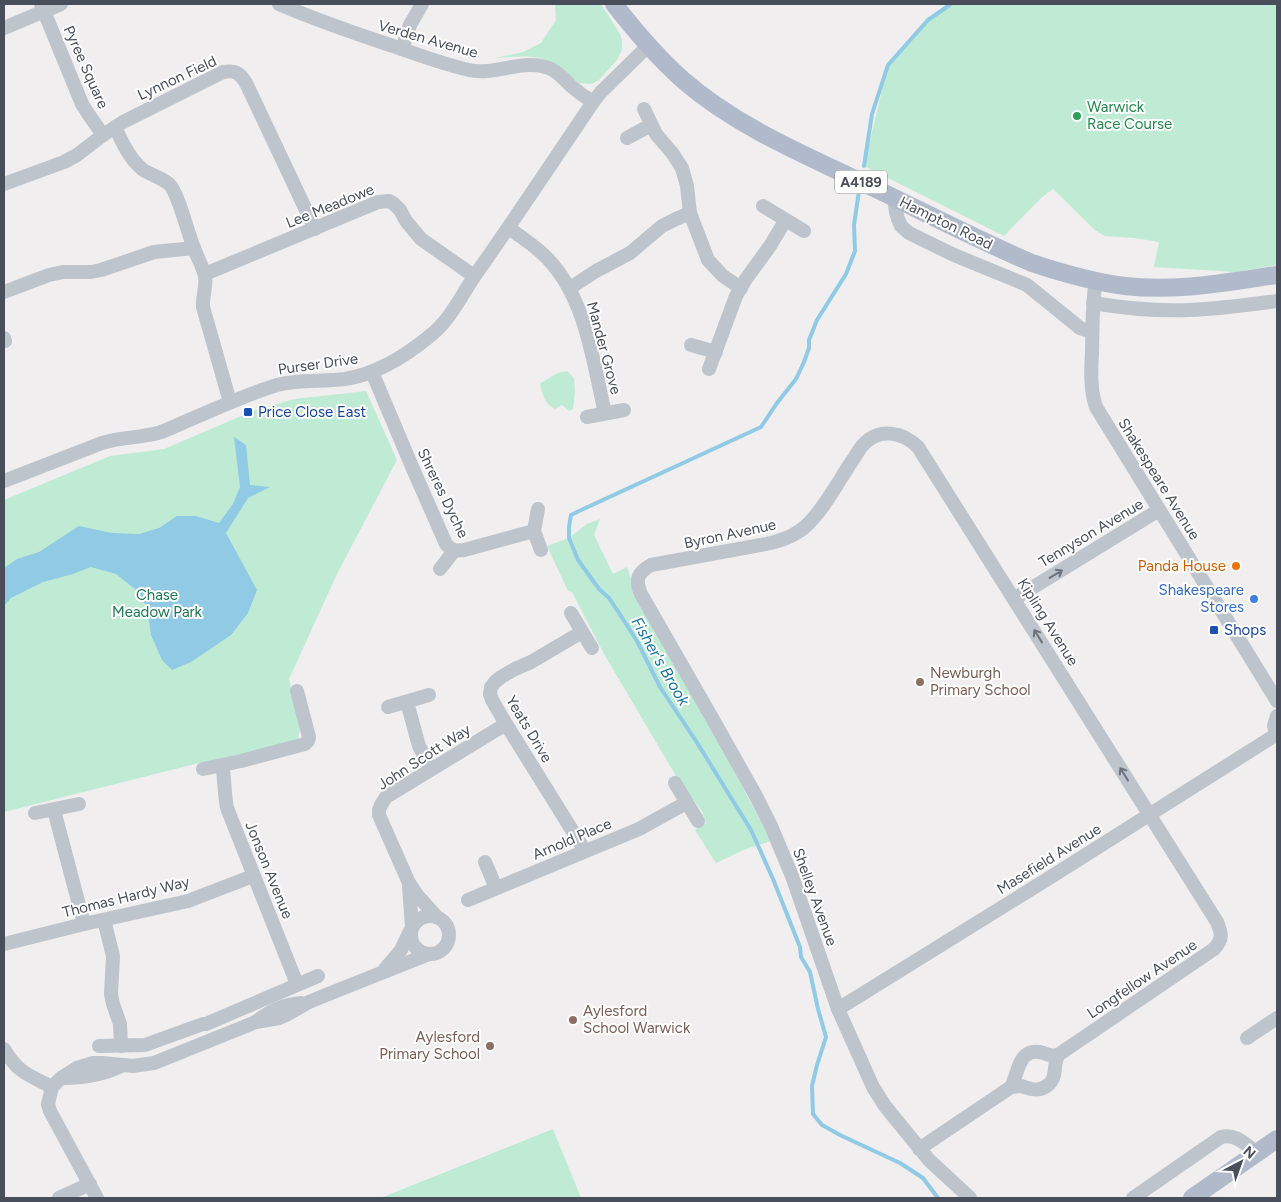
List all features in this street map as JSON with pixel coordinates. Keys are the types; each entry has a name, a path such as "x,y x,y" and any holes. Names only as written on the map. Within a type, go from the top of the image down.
{"main road":[{"name":"Hampton Road","path":"614,4 648,46 684,80 733,117 760,133 1032,263 1061,273 1126,286 1167,287 1211,284 1277,275"},
{"path":"1192,1198 1277,1139"}],"street":[{"path":"4,28 42,7 61,4"},
{"name":"Verden Avenue","path":"278,4 332,26 431,60 476,71 500,70 529,64 550,68 593,102"},
{"path":"402,49 410,25 422,4"},
{"name":"Pyree Square","path":"42,7 82,104 103,135"},
{"name":"Purser Drive","path":"4,481 102,442 157,433 230,402 280,385 305,381 344,379 372,372 418,346 445,321 593,102 648,46"},
{"name":"Lynnon Field","path":"4,184 64,162 132,117 230,70 242,76 246,83 315,229"},
{"path":"644,109 656,134 682,168 690,213 708,260 723,276 740,288"},
{"path":"627,138 651,125"},
{"path":"115,127 130,156 136,163 148,173 168,183 172,188 205,274 203,307 230,402"},
{"path":"894,198 901,226 909,233 954,255 1027,285 1080,328 1092,332"},
{"name":"Lee Meadowe","path":"205,274 378,202 389,201 396,205 406,221 421,238 474,276"},
{"path":"763,206 804,231"},
{"path":"570,288 596,271 630,253 662,226 690,213"},
{"path":"709,369 740,288 786,221"},
{"name":"Mander Grove","path":"509,228 548,258 570,288 585,328 605,413"},
{"path":"4,292 49,275 63,272 101,270 154,252 194,248"},
{"name":"Shakespeare Avenue","path":"1095,281 1091,390 1096,407 1277,701"},
{"path":"1094,303 1188,310 1277,301"},
{"path":"691,345 716,352"},
{"name":"Shreres Dyche","path":"372,372 446,544 450,548 454,551 464,550 534,532"},
{"name":"Mander Grove","path":"587,417 624,410"},
{"name":"Byron Avenue","path":"641,594 638,588 638,576 641,571 651,566 766,544 795,534 816,516 864,444 870,439 882,434 896,434 905,436 918,447"},
{"name":"Kipling Avenue","path":"918,447 1150,815"},
{"path":"538,509 534,532 541,550"},
{"name":"Tennyson Avenue","path":"1014,599 1159,510"},
{"path":"440,569 454,551"},
{"name":"Shelley Avenue","path":"641,594 716,724 771,826 789,870 838,1009 873,1087 919,1149 970,1198"},
{"path":"571,613 592,648"},
{"name":"Yeats Drive","path":"582,632 531,662 515,668 495,682 491,687 491,697 585,851"},
{"path":"203,769 305,744 309,737 297,691"},
{"path":"388,707 430,695"},
{"path":"407,702 419,746 431,770"},
{"path":"1277,716 1274,726 1277,735"},
{"name":"John Scott Way","path":"409,883 380,814 379,810 386,797 506,724"},
{"name":"Masefield Avenue","path":"838,1009 1277,735"},
{"name":"Jonson Avenue","path":"222,765 227,808 297,984"},
{"path":"675,783 698,820"},
{"name":"Arnold Place","path":"468,900 639,829 686,803"},
{"path":"36,813 79,804"},
{"path":"54,810 84,924"},
{"name":"Longfellow Avenue","path":"1058,1055 1214,949 1219,943 1221,936 1216,922 1150,815"},
{"path":"485,862 496,888"},
{"name":"Thomas Hardy Way","path":"4,944 188,901 253,876"},
{"path":"409,883 417,896 436,916"},
{"path":"409,883 412,943 420,952 429,954"},
{"path":"97,1198 50,1111 48,1104 57,1082 77,1068 93,1063 144,1065 154,1063 256,1022 278,1007 309,1002 381,972 438,952 448,940 448,929 442,919 429,915 417,919 398,954 381,972"},
{"path":"104,920 113,956 111,994 120,1024 121,1046"},
{"path":"100,1046 145,1045 205,1024 318,976"},
{"path":"1246,1038 1274,1024"},
{"path":"4,1049 20,1070 57,1082"},
{"path":"1012,1087 1019,1063 1026,1055 1032,1052 1039,1052 1048,1056 1058,1055"},
{"path":"919,1149 1012,1087 1021,1086 1032,1090 1044,1088 1052,1081 1055,1061 1058,1055"},
{"path":"1133,1198 1221,1137 1234,1136 1257,1153"},
{"path":"58,1198 90,1184"}],"green space":[{"path":"555,4 601,4 620,34 622,50 617,60 594,83 579,83 554,64 544,59 523,57 495,58 523,52 541,43 556,20"},
{"name":"Warwick Race Course","path":"951,4 1277,4 1277,265 1236,272 1154,267 1159,242 1105,236 1095,230 1053,189 1041,198 1004,236 864,166 888,65 928,20"},
{"path":"567,371 574,378 575,392 573,409 569,411 562,405 555,409 548,404 543,396 540,384 558,373"},
{"name":"Chase Meadow Park","path":"366,391 397,460 338,572 289,679 300,730 297,742 199,763 4,812 4,500 110,456 164,449 253,411 294,399"},
{"path":"600,519 594,535 613,574 627,567 634,589 771,841 746,849 716,863 695,830 706,823 702,811 679,781 604,654 572,592 568,591 547,546 569,538 587,524"},
{"path":"553,1129 581,1198 383,1198 383,1197"}],"water":[{"path":"234,437 246,445 250,485 270,487 248,498 226,533 257,590 248,613 231,635 191,662 172,670 162,660 151,635 147,607 135,589 116,574 91,567 43,582 11,598 4,606 4,568 17,559 39,552 79,526 112,533 139,534 159,528 177,516 196,516 219,523 233,504 240,487"}],"waterway":[{"name":"Fisher's Brook","path":"864,166 872,114 888,65 928,20 951,4"},
{"name":"Fisher's Brook","path":"859,191 854,225 855,251 846,274 817,320 809,340 809,348 796,379 761,427 571,515 569,538 578,560 599,589 609,598 637,641 660,687 751,830 773,879 800,947 801,957 810,972 826,1037 812,1086 813,1114 822,1125 900,1163 923,1178 938,1198"}],"place":[{"name":"Warwick Race Course","path":"1077,116"},
{"name":"Price Close East","path":"248,412"},
{"name":"Panda House","path":"1236,566"},
{"name":"Shakespeare Stores","path":"1254,599"},
{"name":"Shops","path":"1214,630"},
{"name":"Newburgh Primary School","path":"920,682"},
{"name":"Aylesford School Warwick","path":"573,1020"},
{"name":"Aylesford Primary School","path":"490,1046"}]}
